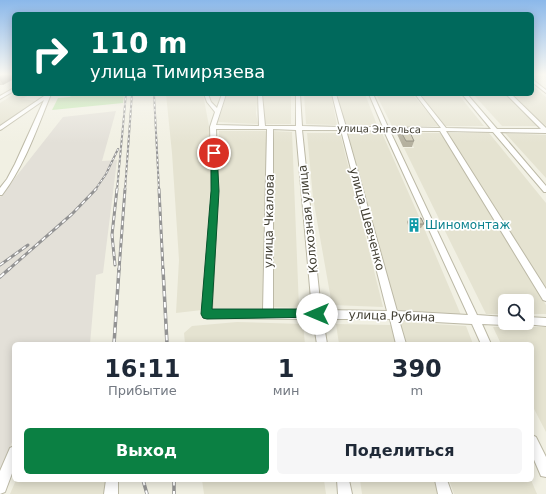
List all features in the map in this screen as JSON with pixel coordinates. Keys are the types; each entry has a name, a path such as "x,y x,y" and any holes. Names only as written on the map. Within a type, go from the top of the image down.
{"street":[{"path":"0,128 45,97"},
{"path":"0,193 10,180 18,164 48,97"},
{"path":"207,97 209,102 218,112"},
{"path":"213,127 223,97"},
{"name":"улица Чкалова","path":"261,97 266,128 268,314"},
{"name":"Колхозная улица","path":"298,97 299,129 317,314 322,342"},
{"name":"улица Шевченко","path":"335,97 342,129 400,342"},
{"path":"372,97 485,342"},
{"path":"419,97 444,130 546,297"},
{"path":"467,97 546,190"},
{"path":"511,97 546,131"},
{"name":"улица Энгельса","path":"213,127 546,131"},
{"name":"улица Рубина","path":"213,127 215,191 207,314 392,315 498,321"},
{"path":"534,321 546,322"},
{"path":"534,445 546,471"},
{"path":"0,487 12,457"},
{"path":"111,494 112,482"},
{"path":"343,482 345,494"},
{"path":"442,482 445,494"}],"shaded area":[{"path":"9,97 26,97 22,99 36,101 0,125 0,103"},
{"path":"166,97 204,97 209,126 210,144 210,190 206,284 202,310 176,313 179,260 172,153"},
{"path":"226,97 258,97 256,113 258,124 218,122"},
{"path":"262,97 291,97 291,124 263,124"},
{"path":"304,97 332,97 337,125 306,124"},
{"path":"338,97 366,97 377,125 345,125"},
{"path":"378,97 415,97 440,126 392,126"},
{"path":"421,97 460,97 484,126 445,126"},
{"path":"476,97 508,97 538,126 502,126"},
{"path":"514,97 546,97 546,126"},
{"path":"116,111 102,161 117,160 103,273 96,275 90,342 12,342 12,442 0,472 0,197 63,117"},
{"path":"219,131 268,131 265,308 213,308"},
{"path":"272,131 292,132 299,308 272,307"},
{"path":"307,133 340,133 383,307 332,305 313,198"},
{"path":"382,133 461,315 397,311 348,134"},
{"path":"408,133 441,133 546,305 546,314 534,314 534,294 498,294 498,314 486,314 404,148 414,148"},
{"path":"447,133 489,133 546,203 546,292"},
{"path":"505,133 546,135 546,178"},
{"path":"237,322 303,324 305,342 185,342 184,333 192,326"},
{"path":"399,322 466,326 472,342 405,342"},
{"path":"336,324 391,325 396,342 339,342"},
{"path":"493,327 498,327 498,330 534,330 534,327 546,327 546,432 534,409 534,342 500,342"},
{"path":"15,482 106,482 105,494 10,494"},
{"path":"202,482 324,482 326,494 204,494"},
{"path":"360,482 435,482 439,494 362,494"},
{"path":"450,482 532,482 537,494 454,494"}],"green space":[{"path":"124,97 123,103 52,110 58,98"}],"building":[{"path":"399,128 408,128 414,141 406,141"},
{"path":"409,218 421,218 424,224 411,224"}],"railway":[{"path":"117,190 126,97"},
{"path":"125,190 132,97"},
{"path":"154,97 159,190"},
{"path":"95,190 106,174 118,149"},
{"path":"8,270 72,214 96,189"},
{"path":"115,265 112,235 117,189"},
{"path":"119,270 125,189"},
{"path":"159,189 163,270"},
{"path":"0,265 28,245"},
{"path":"0,277 9,269"},
{"path":"114,342 119,269"},
{"path":"163,269 167,342"},
{"path":"144,482 147,494"},
{"path":"174,482 174,494"}],"place":[{"name":"Шиномонтаж","path":"414,225"}],"route":[{"path":"214,153 215,191 207,314 317,314"}]}
